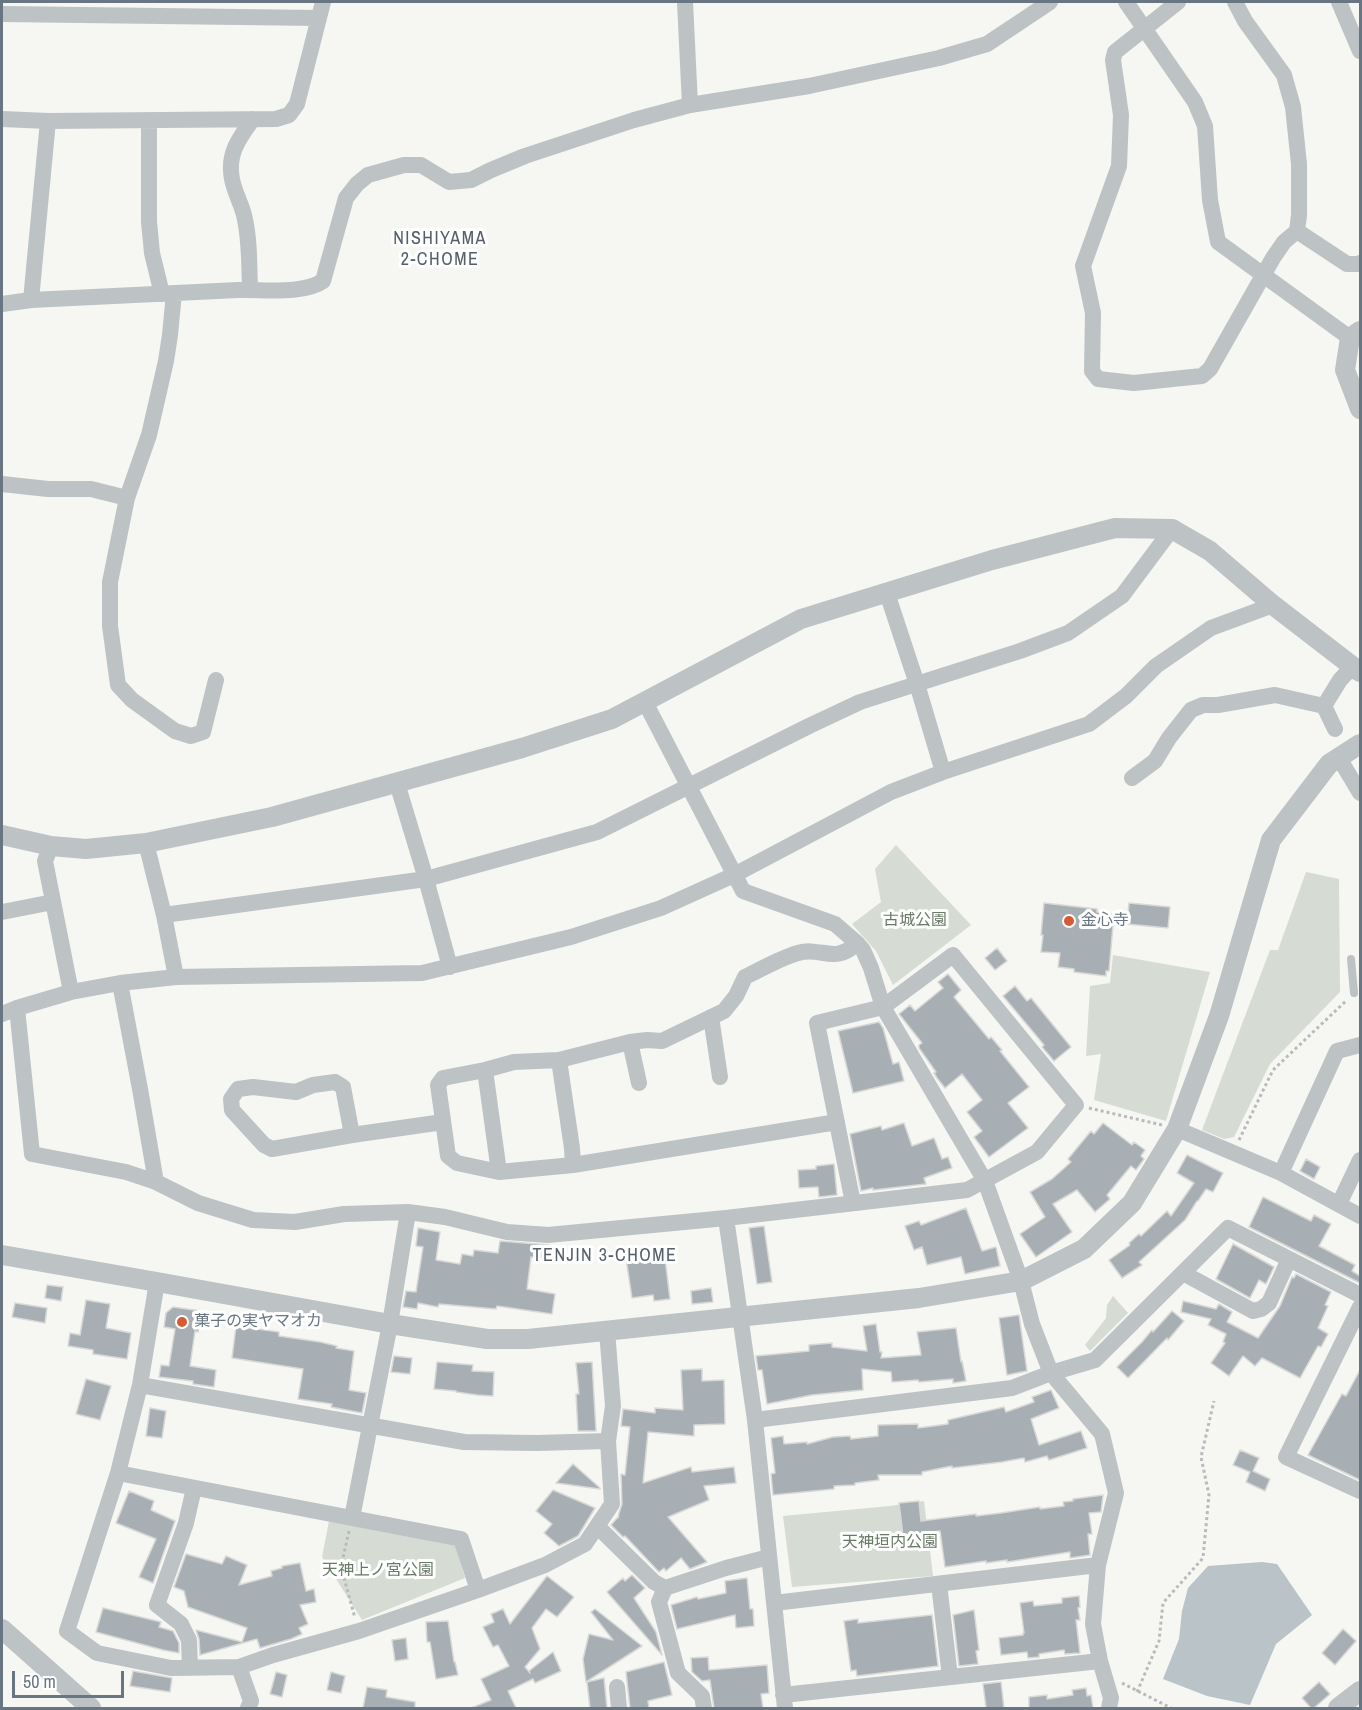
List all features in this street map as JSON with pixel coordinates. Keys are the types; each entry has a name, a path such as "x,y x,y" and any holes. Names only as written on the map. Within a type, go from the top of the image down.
{"street":[{"path":"685,2 690,105"},
{"path":"2,304 31,300 314,287 323,281 346,198 368,175 404,165 421,165 449,182 471,180 525,156 634,120 690,105 809,86 939,58 987,44 1050,2"},
{"path":"1126,2 1195,102 1205,126 1210,200 1218,243 1264,277 1355,334 1345,370 1360,409"},
{"path":"1178,2 1115,52 1113,60 1121,115 1119,166 1083,266 1093,313 1092,371 1098,379 1134,383 1202,376 1210,369 1284,242 1297,231 1299,164 1293,107 1284,75 1245,21 1235,2"},
{"path":"1339,2 1360,51"},
{"path":"2,14 321,10 297,104 289,115 276,119 48,121 2,119"},
{"path":"250,289 249,246 244,215 232,179 231,159 236,143 253,119"},
{"path":"149,120 149,222 152,253 168,293 172,324 149,435 127,498 110,582 110,626 118,685 132,700 175,731 191,736 203,732 216,680"},
{"path":"31,300 48,121"},
{"path":"1297,231 1347,264 1360,263"},
{"path":"2,484 48,489 91,489 127,498"},
{"path":"2,834 51,846 86,849 146,843 272,817 397,783 522,748 612,719 801,619 992,560 1115,528 1172,529 1210,551 1273,605 1357,669 1340,680 1324,706"},
{"path":"164,915 426,879 597,832 860,702 1020,651 1068,633 1122,596 1172,529"},
{"path":"886,593 917,684 943,772"},
{"path":"853,1203 817,1023 883,1007 953,955 1076,1105 1037,1152 967,1190 726,1218 548,1236 507,1232 445,1217 408,1212 344,1214 296,1222 253,1220 198,1203 156,1182 126,1172 32,1154 9,1011 71,992 120,983 176,977 422,974 571,938 661,908 734,875 891,792 943,772 1089,724 1126,696 1156,666 1211,628 1273,605"},
{"path":"1132,778 1155,761 1168,738 1191,710 1203,705 1218,705 1275,695 1324,706"},
{"path":"645,702 743,891 835,924 863,950 883,1007 985,1181 1021,1281 1032,1324 1051,1373 1102,1434 1116,1493 1098,1565 1092,1623 1111,1698 1109,1708"},
{"path":"1324,706 1335,729"},
{"path":"2,1256 487,1339 528,1339 740,1318 919,1298 1021,1281 1084,1249 1132,1203 1177,1129 1220,1016 1271,840 1329,764 1360,744"},
{"path":"1339,758 1360,794"},
{"path":"397,783 450,967"},
{"path":"146,843 164,915 176,977"},
{"path":"51,846 45,861 71,992"},
{"path":"2,912 53,902"},
{"path":"837,1122 573,1165 499,1172 457,1163 448,1156 438,1085 442,1078 514,1062 559,1060 630,1042 662,1041 724,1011 736,996 745,977 800,952 838,954 848,952 857,943"},
{"path":"120,983 156,1182"},
{"path":"711,1017 720,1077"},
{"path":"630,1042 639,1083"},
{"path":"1281,1173 1337,1051 1360,1045"},
{"path":"559,1060 573,1165"},
{"path":"485,1070 499,1172"},
{"path":"352,1135 343,1087 335,1082 313,1085 296,1092 238,1089 231,1099 232,1110 264,1145 272,1149 443,1122"},
{"path":"1177,1129 1281,1173 1360,1216"},
{"path":"1339,1204 1360,1161"},
{"path":"352,1518 390,1324 408,1212"},
{"path":"726,1218 755,1420 784,1702 950,1677 1102,1667"},
{"path":"755,1420 1012,1388 1095,1360 1228,1228 1360,1295"},
{"path":"1183,1273 1253,1311 1269,1304 1289,1259"},
{"path":"158,1282 140,1386 118,1473 67,1631 97,1653 171,1668 240,1667 273,1655 359,1631 477,1590 544,1565 585,1544 612,1504 608,1442 613,1406 607,1331"},
{"path":"1360,1307 1286,1457 1360,1491"},
{"path":"140,1386 464,1442 608,1442"},
{"path":"118,1473 461,1539 477,1590"},
{"path":"190,1668 189,1640 181,1624 157,1605 186,1523 194,1488"},
{"path":"597,1526 654,1582 665,1588 769,1557"},
{"path":"774,1603 1098,1565"},
{"path":"939,1584 950,1677"},
{"path":"665,1588 659,1602 678,1673 702,1696 704,1708"},
{"path":"2,1629 91,1708"},
{"path":"240,1667 251,1701 248,1708"},
{"path":"617,1687 619,1708"},
{"path":"1338,1708 1360,1691"}],"lane":[{"path":"1351,959 1354,993"}],"path":[{"path":"1233,1152 1273,1070 1354,993"},
{"path":"1076,1105 1177,1129"},
{"path":"1137,1692 1159,1641 1163,1603 1203,1558 1209,1495 1201,1457 1214,1401"},
{"path":"352,1518 341,1567 359,1631"},
{"path":"1102,1667 1137,1692 1171,1708"}],"green space":[{"name":"古城公園","path":"896,845 971,925 893,985 876,951 852,924 881,902 875,869"},
{"path":"1306,872 1339,879 1340,992 1270,1064 1234,1137 1224,1139 1202,1130 1270,950 1278,950"},
{"path":"1113,955 1210,972 1166,1121 1094,1100 1101,1054 1086,1056 1090,986 1110,983"},
{"path":"1113,1296 1128,1313 1090,1351 1085,1345 1106,1318 1107,1305"},
{"name":"天神垣内公園","path":"924,1501 933,1576 792,1587 783,1516"},
{"name":"天神上ノ宮公園","path":"329,1521 456,1546 465,1578 362,1620 322,1557"}],"shaded area":[{"path":"1262,1562 1277,1564 1312,1615 1276,1644 1250,1705 1207,1696 1163,1679 1179,1639 1182,1611 1188,1588 1208,1566"}],"building":[{"path":"1044,903 1097,909 1097,912 1114,914 1109,971 1106,971 1106,976 1074,972 1074,969 1058,967 1060,953 1041,952"},
{"path":"1129,903 1170,907 1168,928 1127,924"},
{"path":"997,948 1007,961 995,970 985,958"},
{"path":"948,974 961,990 954,997 989,1039 991,1037 1002,1050 1000,1051 1029,1087 1008,1103 1028,1128 989,1157 974,1137 982,1131 967,1112 982,1100 962,1074 945,1088 919,1048 922,1043 899,1014 910,1005 915,1011 943,988 938,982"},
{"path":"1015,986 1027,1001 1031,998 1071,1047 1054,1061 1042,1047 1044,1045 1003,996"},
{"path":"879,1022 883,1028 893,1064 899,1062 904,1081 853,1093 838,1031"},
{"path":"904,1123 912,1146 934,1138 942,1159 948,1157 952,1168 924,1178 926,1184 861,1191 850,1134 881,1126 882,1130"},
{"path":"1103,1123 1132,1145 1134,1142 1145,1150 1141,1156 1144,1159 1136,1170 1131,1166 1107,1195 1110,1199 1095,1212 1077,1190 1053,1204 1072,1232 1036,1257 1020,1234 1045,1217 1030,1192 1052,1179 1071,1162 1068,1159 1091,1131 1094,1134"},
{"path":"1187,1155 1223,1173 1213,1192 1206,1189 1185,1220 1139,1262 1142,1265 1122,1278 1109,1260 1130,1245 1129,1243 1139,1234 1141,1236 1167,1211 1171,1216 1194,1183 1177,1173"},
{"path":"1306,1159 1320,1167 1314,1179 1300,1171"},
{"path":"834,1164 837,1195 819,1197 818,1187 799,1188 798,1170 816,1169 816,1166"},
{"path":"1263,1197 1311,1221 1314,1215 1331,1224 1319,1246 1355,1265 1352,1271 1360,1276 1360,1283 1249,1227"},
{"path":"966,1208 982,1251 996,1247 1000,1266 965,1274 961,1257 927,1265 922,1247 914,1250 905,1226 919,1221 921,1225"},
{"path":"764,1226 772,1282 757,1284 749,1228"},
{"path":"418,1228 440,1232 436,1260 460,1264 462,1254 473,1256 474,1250 498,1253 500,1241 549,1245 547,1260 531,1257 527,1289 555,1294 552,1314 497,1306 496,1309 439,1304 438,1307 418,1303 417,1309 403,1307 406,1291 416,1292 423,1247 416,1246"},
{"path":"1233,1244 1274,1267 1266,1284 1259,1280 1250,1298 1216,1279"},
{"path":"639,1250 639,1254 664,1250 670,1299 654,1301 653,1295 632,1298 625,1252"},
{"path":"1296,1274 1331,1292 1325,1305 1328,1306 1318,1328 1328,1334 1321,1347 1318,1346 1300,1378 1262,1358 1255,1366 1243,1356 1229,1376 1211,1363 1225,1343 1223,1342 1226,1334 1208,1325 1211,1319 1181,1312 1183,1301 1216,1309 1219,1304 1232,1312 1227,1322 1258,1338 1280,1306 1292,1277 1294,1278"},
{"path":"47,1285 63,1287 61,1301 45,1298"},
{"path":"711,1288 713,1302 692,1304 691,1291"},
{"path":"86,1300 110,1304 106,1328 131,1333 127,1359 93,1354 93,1350 68,1346 70,1333 80,1335"},
{"path":"15,1303 47,1308 45,1323 12,1317"},
{"path":"173,1307 201,1311 198,1332 195,1331 190,1366 216,1370 214,1387 193,1384 193,1381 159,1377 161,1365 169,1366 175,1329 164,1327 166,1313"},
{"path":"1172,1311 1184,1321 1168,1340 1167,1338 1128,1378 1117,1367"},
{"path":"1019,1315 1027,1371 1007,1375 999,1318"},
{"path":"876,1324 880,1352 882,1352 881,1358 921,1355 917,1332 956,1328 966,1381 953,1383 953,1379 892,1382 891,1372 862,1369 863,1390 812,1395 767,1404 762,1370 758,1370 756,1356 809,1351 809,1345 832,1343 832,1347 867,1351 863,1326"},
{"path":"236,1326 279,1332 279,1336 320,1342 354,1351 349,1390 366,1393 362,1413 331,1407 332,1404 298,1399 303,1369 232,1358"},
{"path":"394,1356 412,1358 410,1374 391,1372"},
{"path":"437,1362 473,1365 472,1371 494,1372 493,1396 434,1389"},
{"path":"592,1362 596,1431 578,1431 576,1394 579,1394 576,1363"},
{"path":"702,1369 702,1381 724,1380 725,1424 694,1425 694,1436 648,1432 643,1483 691,1467 692,1472 734,1467 736,1483 704,1486 709,1500 668,1517 707,1562 690,1569 681,1558 666,1571 664,1568 659,1572 625,1536 623,1537 611,1525 618,1518 622,1504 621,1474 625,1475 630,1427 621,1426 623,1409 655,1413 655,1408 683,1410 681,1370"},
{"path":"1360,1370 1360,1480 1308,1455 1342,1394 1346,1396"},
{"path":"86,1379 111,1386 100,1420 76,1414"},
{"path":"1051,1390 1059,1408 1031,1419 1039,1445 1081,1431 1087,1448 1049,1460 1047,1456 1025,1462 1024,1458 952,1468 952,1466 922,1472 922,1475 878,1475 879,1480 834,1486 834,1489 773,1495 771,1474 775,1473 771,1438 783,1436 784,1444 807,1442 807,1444 833,1437 850,1436 851,1439 878,1436 878,1425 918,1424 918,1428 948,1424 948,1420 1004,1407 1006,1412 1034,1402 1032,1397"},
{"path":"150,1408 166,1411 162,1438 146,1436"},
{"path":"1240,1450 1259,1458 1253,1471 1270,1479 1265,1491 1246,1482 1250,1472 1233,1465"},
{"path":"573,1464 600,1488 600,1489 556,1483"},
{"path":"553,1490 595,1508 578,1536 559,1546 544,1533 552,1524 536,1511"},
{"path":"129,1491 154,1501 151,1510 175,1521 153,1583 139,1577 156,1539 116,1523"},
{"path":"1103,1495 1101,1512 1089,1513 1092,1534 1088,1534 1090,1555 1070,1558 1070,1552 1007,1562 1007,1560 986,1563 986,1561 945,1567 940,1531 903,1536 899,1503 919,1501 921,1521 1064,1506 1063,1502 1073,1501 1073,1499"},
{"path":"186,1554 222,1564 226,1556 247,1565 239,1585 272,1576 271,1571 282,1568 282,1566 300,1563 306,1591 314,1589 316,1602 300,1605 308,1624 299,1628 302,1634 260,1648 257,1639 200,1655 196,1630 242,1642 247,1628 188,1607 184,1591 174,1587"},
{"path":"632,1575 645,1588 634,1598 656,1632 662,1655 607,1592 623,1578 625,1581"},
{"path":"547,1576 574,1597 557,1617 546,1609 532,1628 540,1649 525,1667 530,1673 529,1671 553,1652 561,1671 535,1683 533,1679 508,1691 516,1708 471,1708 491,1700 481,1679 509,1666 498,1645 493,1647 483,1627 494,1622 491,1614 503,1609 510,1624"},
{"path":"747,1578 754,1626 736,1628 735,1615 677,1629 671,1605 697,1597 698,1599 726,1593 725,1581"},
{"path":"1079,1596 1080,1620 1076,1620 1080,1653 1065,1654 1064,1650 1028,1658 1027,1652 1001,1655 999,1638 1024,1633 1020,1603 1033,1601 1034,1606 1062,1603 1062,1598"},
{"path":"103,1608 161,1622 159,1627 173,1631 179,1643 179,1653 96,1632"},
{"path":"595,1609 642,1646 586,1682 583,1659 589,1634 613,1640 591,1612"},
{"path":"974,1610 979,1650 976,1651 978,1664 959,1666 953,1615"},
{"path":"932,1615 938,1666 857,1676 856,1670 851,1671 844,1621 858,1619 858,1623"},
{"path":"448,1621 458,1675 436,1679 430,1642 427,1642 426,1622"},
{"path":"1343,1629 1356,1641 1335,1665 1322,1653"},
{"path":"406,1638 408,1659 395,1661 392,1640"},
{"path":"708,1657 709,1670 767,1665 769,1693 761,1694 763,1708 714,1708 710,1680 702,1681 692,1672 691,1658"},
{"path":"664,1662 672,1695 648,1701 649,1708 630,1708 626,1672"},
{"path":"133,1671 172,1678 170,1692 130,1686"},
{"path":"276,1672 287,1675 282,1697 270,1694"},
{"path":"331,1672 345,1676 341,1693 327,1690"},
{"path":"604,1678 607,1708 590,1708 587,1682"},
{"path":"1001,1682 1004,1708 986,1708 983,1684"},
{"path":"1319,1682 1330,1694 1311,1708 1302,1698"},
{"path":"367,1687 387,1690 386,1697 415,1702 415,1708 363,1708"},
{"path":"1086,1688 1087,1696 1091,1695 1093,1708 1029,1708 1029,1697 1047,1695 1047,1699 1073,1695 1072,1690"}],"place":[{"name":"金心寺","path":"1069,921"},
{"name":"菓子の実ヤマオカ","path":"182,1322"}],"district":[{"name":"NISHIYAMA 2-CHOME","path":"440,249"},
{"name":"TENJIN 3-CHOME","path":"605,1256"}]}
